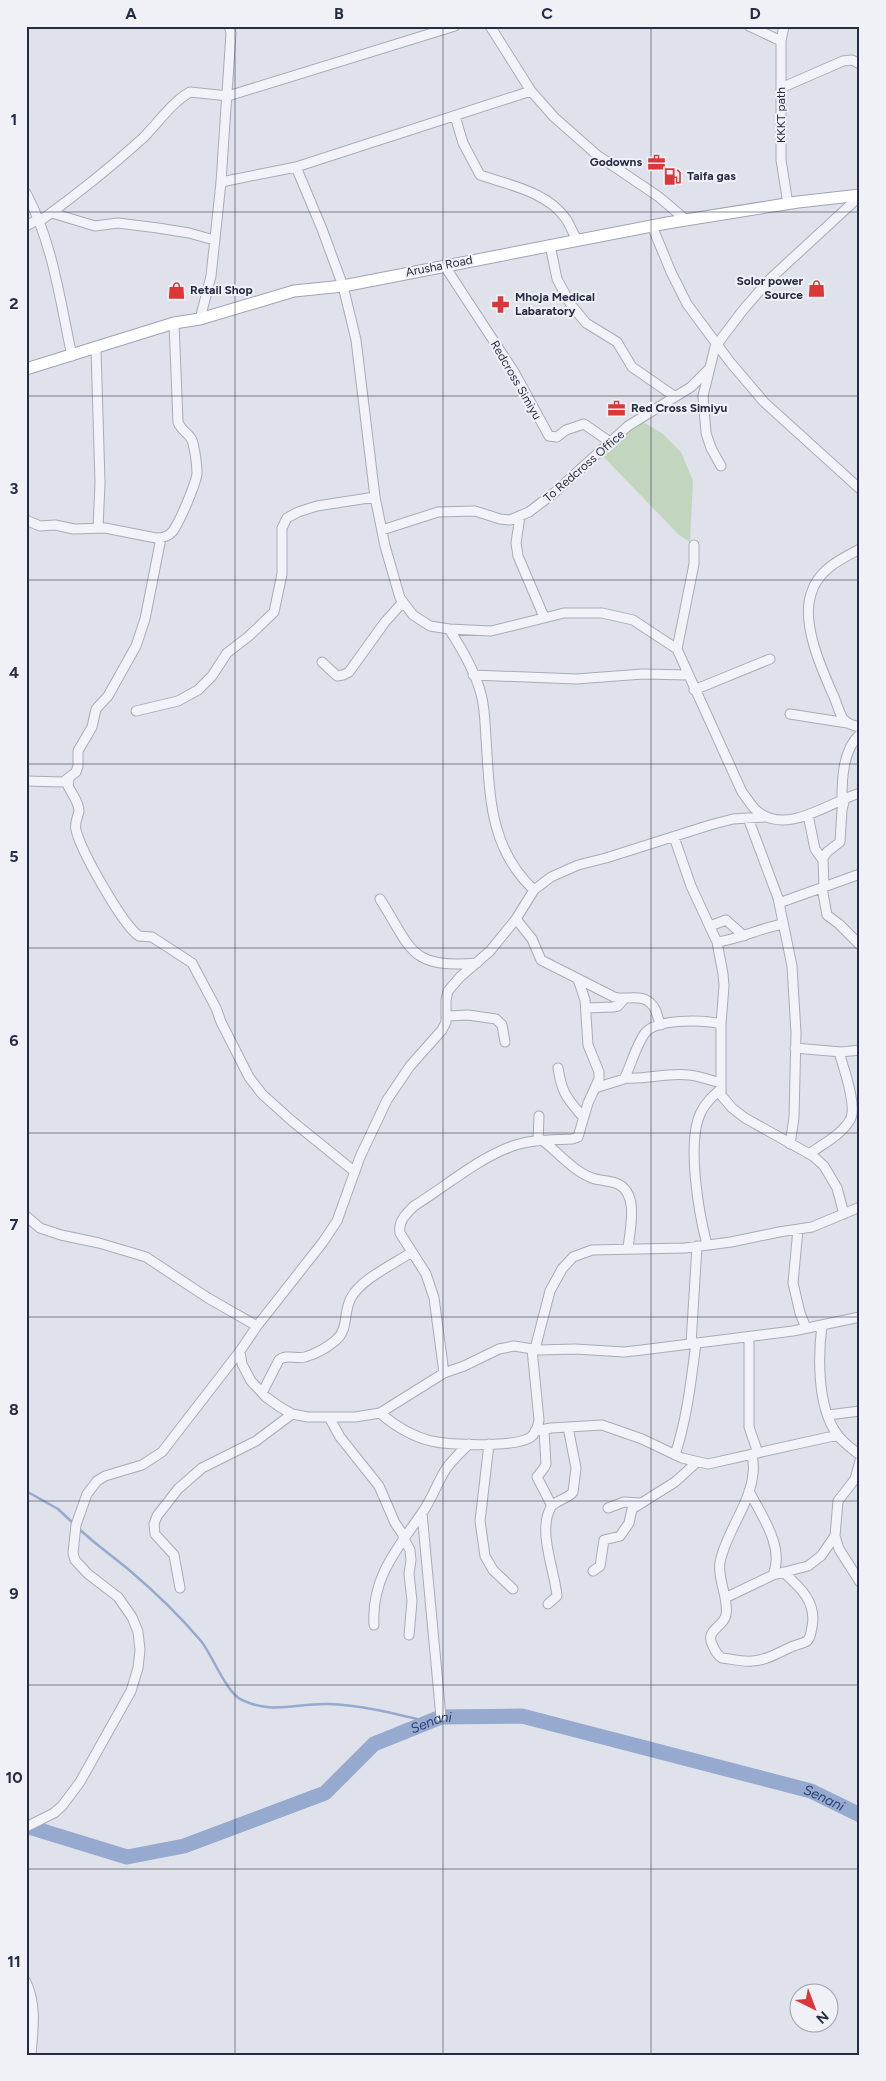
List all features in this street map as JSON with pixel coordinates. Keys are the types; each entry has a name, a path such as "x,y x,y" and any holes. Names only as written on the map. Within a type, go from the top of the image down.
{"main road":[{"name":"Arusha Road","path":"26,369 96,349 174,323 200,319 294,291 343,286 444,265 686,220 788,204 860,196"}],"street":[{"path":"200,319 211,276 221,182 228,96 230,30 240,26"},
{"path":"26,226 52,213 115,164 190,92 228,96 455,26"},
{"path":"490,26 531,91 554,117 597,155 659,197 686,220"},
{"path":"749,26 764,30 781,41"},
{"name":"KKKT path","path":"784,26 781,41 781,160 788,204"},
{"path":"781,88 843,61 852,60 860,64"},
{"path":"221,182 296,167 531,91"},
{"path":"455,116 464,143 480,175 520,187 545,200 565,218 576,240"},
{"path":"296,167 343,286 356,340 375,497 382,530 393,579 403,602 413,615 430,626 449,629 492,630 564,613 602,613 633,620 677,649 742,792 755,810 765,817 777,821 808,815 820,811 844,798 860,794"},
{"path":"26,193 40,220 46,239 72,356"},
{"name":"To Redcross Office","path":"721,466 711,448 706,433 703,396 715,347 770,278 860,196"},
{"path":"52,213 96,226 118,224 158,228 214,240"},
{"path":"652,226 671,272 688,304 730,362 764,402 860,489"},
{"path":"550,245 557,279 571,305 586,323 617,342 632,367 674,396"},
{"name":"Redcross Simiyu","path":"444,265 514,372 548,435 557,437 566,430 584,424 610,442"},
{"path":"26,520 40,526 55,525 74,529 98,528 161,538 173,531 194,487 197,472 193,442 189,435 180,428 178,422 174,323"},
{"path":"96,349 100,483 98,528"},
{"name":"To Redcross Office","path":"382,530 438,512 475,511 500,519 510,520 529,512 554,493 628,426 691,387 709,369"},
{"path":"136,711 178,701 198,690 212,676 227,653 250,636 274,612 282,574 282,528 287,518 317,506 375,497"},
{"path":"520,516 516,543 518,556 544,617"},
{"path":"26,780 62,782 69,779 76,772 78,751 92,727 96,709 108,696 136,646 145,619 161,538"},
{"path":"677,649 694,564 694,545"},
{"path":"847,723 840,712 812,641 809,612 810,596 826,568 860,549"},
{"path":"322,662 337,676 343,676 349,672 385,622 403,602"},
{"path":"449,629 464,652 481,693 492,810 498,837 510,862 520,876 534,890"},
{"path":"694,690 770,659"},
{"path":"473,675 576,679 643,674 688,675"},
{"path":"790,714 847,723 860,727"},
{"path":"860,734 854,740 847,754 844,771 844,798 840,842 827,852 823,860 823,888 827,915 860,945"},
{"path":"69,779 68,786 77,802 78,811 75,825 78,835 90,865 126,922 138,936 152,937 192,963 249,1077 262,1094 355,1172"},
{"path":"808,815 815,849 823,860"},
{"path":"26,1827 54,1813 62,1806 80,1782 131,1691 138,1668 140,1650 138,1632 132,1617 118,1597 88,1574 75,1560 73,1554 76,1525 87,1494 97,1481 105,1476 142,1464 162,1452 323,1242 337,1221 355,1172 387,1100 410,1066 442,1030 448,1016 446,1000 448,990 490,951 516,919 534,890 550,877 578,865 718,823 765,817"},
{"path":"748,818 779,902 792,966 796,1033 794,1118 790,1144"},
{"path":"674,837 691,886 717,942 724,986 721,1024 721,1095 732,1108 808,1154 824,1166 837,1188 844,1214"},
{"path":"779,902 860,874"},
{"path":"380,899 403,938 415,953 434,962 451,965 478,963"},
{"path":"516,919 532,939 541,960 614,997 638,997 649,1002 657,1012 661,1025"},
{"path":"710,926 726,920 744,936"},
{"path":"717,942 744,936 768,926 783,924"},
{"path":"444,1373 434,1298 426,1274 400,1233 399,1226 404,1216 414,1206 488,1158 511,1146 578,1137 583,1117 599,1080 599,1072 588,1045 584,994 578,979"},
{"path":"586,1008 613,1007 622,1003 624,998"},
{"path":"448,1016 468,1015 496,1019 502,1025 505,1042"},
{"path":"595,1088 622,1082 646,1032 661,1025 692,1020 721,1024"},
{"path":"795,1048 839,1052 860,1050"},
{"path":"808,1154 840,1132 855,1118 839,1052"},
{"path":"558,1068 561,1089 565,1097 583,1117"},
{"path":"625,1078 644,1079 667,1075 690,1075 720,1086"},
{"path":"707,1245 694,1162 696,1134 700,1114 708,1100 720,1086"},
{"path":"539,1116 540,1141"},
{"path":"540,1141 591,1178 617,1184 626,1189 630,1200 628,1248"},
{"path":"548,1604 557,1596 546,1530 552,1506 537,1477 546,1464 539,1430 533,1349 550,1291 562,1269 573,1257 592,1250 707,1245 812,1228 860,1207"},
{"path":"26,1216 40,1228 54,1233 99,1243 146,1257 208,1298 257,1326"},
{"path":"798,1229 794,1283 800,1313 806,1328"},
{"path":"676,1455 688,1404 693,1344 697,1246"},
{"path":"262,1393 279,1360 286,1357 306,1356 335,1341 345,1328 349,1301 354,1293 375,1275 412,1252"},
{"path":"240,1351 242,1364 247,1376 262,1393 292,1414 308,1417 355,1417 380,1413 444,1373 464,1366 499,1349 514,1346 533,1349 624,1352 749,1337 860,1317"},
{"path":"822,1325 819,1367 824,1406 838,1435 845,1444 860,1454"},
{"path":"749,1337 750,1427 755,1453 754,1472 749,1491 720,1562 719,1574 727,1609 724,1622 714,1629 710,1636 711,1643 722,1658 754,1662 806,1641 809,1638 814,1619 812,1606 807,1595 783,1572"},
{"path":"828,1415 860,1410"},
{"path":"380,1413 394,1425 431,1441 470,1444 522,1441 539,1430 598,1425 642,1439 676,1455 708,1464 838,1435"},
{"path":"180,1588 174,1555 155,1534 154,1524 157,1516 178,1489 202,1468 256,1441 292,1414"},
{"path":"329,1417 340,1437 379,1486 395,1524 404,1536 410,1550 409,1574 412,1601 409,1635"},
{"path":"552,1506 573,1492 576,1462 568,1427"},
{"path":"374,1626 373,1612 377,1589 394,1550 422,1513 446,1469 470,1444"},
{"path":"489,1444 480,1521 485,1556 493,1570 513,1589"},
{"path":"860,1461 855,1479 838,1500 835,1536 839,1548 860,1582"},
{"path":"593,1571 600,1566 604,1540 620,1536 629,1523 632,1509 675,1482 697,1462"},
{"path":"749,1491 759,1508 776,1553 776,1567 772,1575"},
{"path":"608,1508 624,1502 640,1503"},
{"path":"422,1513 441,1717"},
{"path":"725,1598 772,1575 815,1562 828,1549 835,1536"},
{"path":"26,1982 31,1992 34,2008 31,2055"}],"green space":[{"path":"643,422 663,434 681,452 693,481 690,542 678,534 600,453"}],"waterway":[{"path":"26,1491 58,1509 74,1524"},
{"path":"78,1528 138,1577 166,1603 201,1641 230,1690 242,1700 264,1707 275,1708 316,1704 353,1706 429,1722"},
{"name":"Senani","path":"26,1826 127,1857 184,1846 325,1793 374,1744 441,1717 522,1716 811,1791 860,1815"}],"place":[{"name":"Godowns","path":"656,162"},
{"name":"Taifa gas","path":"673,176"},
{"name":"Solor power Source","path":"817,288"},
{"name":"Retail Shop","path":"176,290"},
{"name":"Mhoja Medical Labaratory","path":"501,304"},
{"name":"Red Cross Simiyu","path":"617,408"}]}
